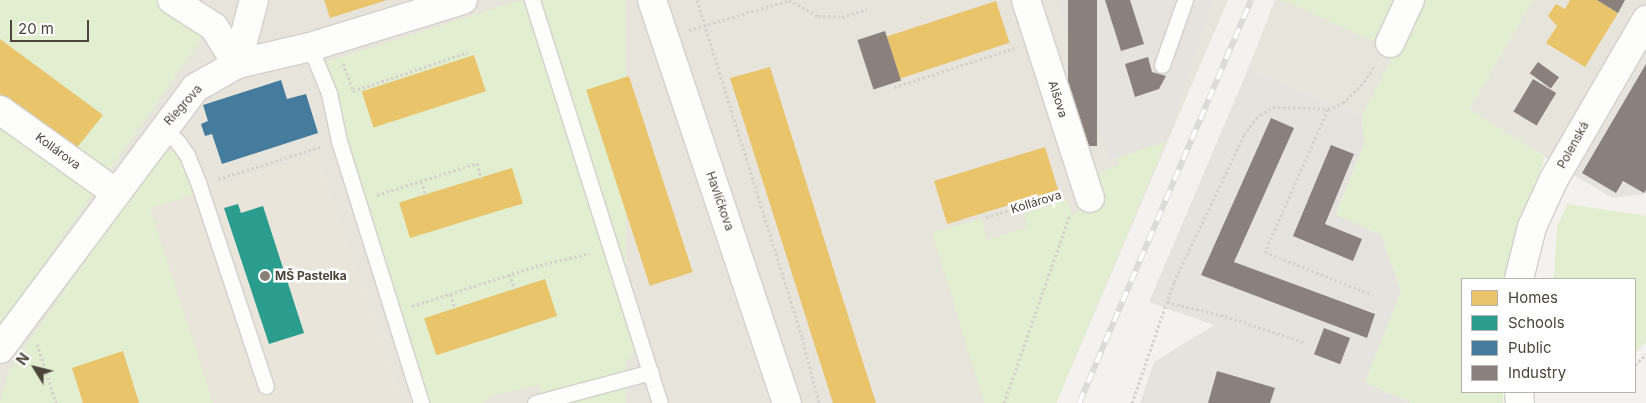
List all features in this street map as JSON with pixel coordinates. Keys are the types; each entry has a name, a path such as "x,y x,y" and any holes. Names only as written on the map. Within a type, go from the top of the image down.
{"street":[{"path":"172,0 214,27 237,64"},
{"path":"237,64 254,0"},
{"name":"Riegrova","path":"0,349 28,315 162,129 195,88 237,64 310,48 463,0"},
{"name":"Havlíčkova","path":"652,0 787,403"},
{"name":"Alšova","path":"1026,0 1083,197"},
{"path":"1390,43 1410,0"},
{"name":"Polenská","path":"1518,278 1532,226 1554,179 1646,20"},
{"name":"Kollárova","path":"0,110 116,193"}],"lane":[{"path":"532,0 660,403"},
{"path":"1162,65 1185,0"},
{"path":"310,48 329,93 339,141 421,403"},
{"path":"162,129 177,141 186,155 199,185 266,386"},
{"path":"535,403 651,372"}],"path":[{"path":"697,0 802,337 818,403"},
{"path":"664,37 790,0 818,16 842,17 866,9"},
{"path":"335,39 353,91 468,52"},
{"path":"894,87 1039,41"},
{"path":"1132,403 1174,282 1244,135 1256,118 1273,107 1288,105 1328,109 1343,103 1364,82 1390,43"},
{"path":"1328,109 1265,252 1370,294"},
{"path":"199,185 339,141"},
{"path":"358,201 477,164 481,178"},
{"path":"421,181 426,195"},
{"path":"1004,403 1083,197"},
{"name":"Kollárova","path":"986,217 1083,197"},
{"path":"392,312 510,274 611,248"},
{"path":"510,274 514,289"},
{"path":"450,294 454,308"},
{"path":"1168,302 1225,316 1303,342"},
{"path":"28,315 56,403"},
{"path":"1636,364 1646,354"}],"shaded area":[{"path":"0,0 1228,0 1056,403 0,403"},
{"path":"1057,0 1213,0 1166,141 1110,160"},
{"path":"1275,0 1423,0 1362,116 1248,69"},
{"path":"1533,0 1646,0 1646,56 1574,175 1469,109"},
{"path":"1646,56 1646,194 1612,198 1574,175"},
{"path":"1248,69 1362,116 1364,144 1336,214 1381,235 1401,291 1365,382 1411,403 1140,403 1154,362 1214,325 1149,302"},
{"name":"MŠ Pastelka","path":"317,154 402,403 213,403 150,208"}],"green space":[{"path":"0,0 161,0 207,31 104,178 0,105"},
{"path":"521,0 527,7 635,352 624,364 489,397 483,403 427,403 320,64"},
{"path":"540,0 626,0 626,403 540,403"},
{"path":"1283,0 1396,0 1378,43"},
{"path":"1423,0 1533,0 1469,109 1545,157 1513,244 1507,278 1461,278 1461,393 1503,393 1503,403 1411,403 1365,382 1401,291 1381,235 1336,215 1364,144 1362,116"},
{"path":"0,118 96,190 0,326"},
{"path":"1166,141 1056,403 984,403 932,232 982,219 987,240 1028,227 1024,214 1067,199 1072,215 1101,200 1095,175 1119,165 1117,158"},
{"path":"182,149 201,192 150,208 213,403 139,403 123,351 72,368 83,403 0,403 8,372 159,154"},
{"path":"1568,204 1646,216 1646,342 1636,352 1636,278 1554,278 1557,226"}],"building: Homes":[{"path":"324,0 387,0 330,18"},
{"path":"1570,0 1597,0 1618,13 1585,67 1546,43 1557,26 1548,16 1556,4 1565,9"},
{"path":"996,1 1010,43 900,78 887,37"},
{"path":"0,39 103,115 75,150 0,94"},
{"path":"474,55 486,91 374,128 362,91"},
{"path":"770,67 876,403 833,403 730,78"},
{"path":"629,76 693,272 650,286 586,90"},
{"path":"1045,147 1058,190 947,224 934,181"},
{"path":"512,168 523,203 410,238 399,202"},
{"path":"545,279 557,316 436,355 424,318"},
{"path":"123,351 139,403 83,403 72,368"}],"building: Schools":[{"name":"MŠ Pastelka","path":"238,204 241,213 263,206 304,333 269,344 224,208"}],"building: Public":[{"path":"281,80 287,99 306,94 318,133 222,164 212,134 205,136 201,124 208,121 203,105"}],"building: Industry":[{"path":"1068,0 1097,0 1097,146 1068,146"},
{"path":"1105,0 1130,0 1144,44 1121,51"},
{"path":"1597,0 1625,0 1618,13"},
{"path":"885,31 901,80 873,89 857,40"},
{"path":"1148,57 1152,72 1166,76 1159,89 1135,97 1125,64"},
{"path":"1538,62 1559,77 1551,89 1530,73"},
{"path":"1646,64 1646,190 1644,193 1623,181 1616,193 1582,173"},
{"path":"1533,79 1556,93 1537,125 1513,112"},
{"path":"1271,118 1294,128 1234,262 1375,314 1367,338 1201,275"},
{"path":"1331,145 1354,154 1325,224 1362,239 1353,261 1293,236"},
{"path":"1324,328 1350,338 1340,364 1314,354"},
{"path":"1217,371 1275,388 1270,403 1208,403"}],"railway":[{"path":"1079,403 1251,0"}],"place":[{"name":"MŠ Pastelka","path":"265,276"}]}
